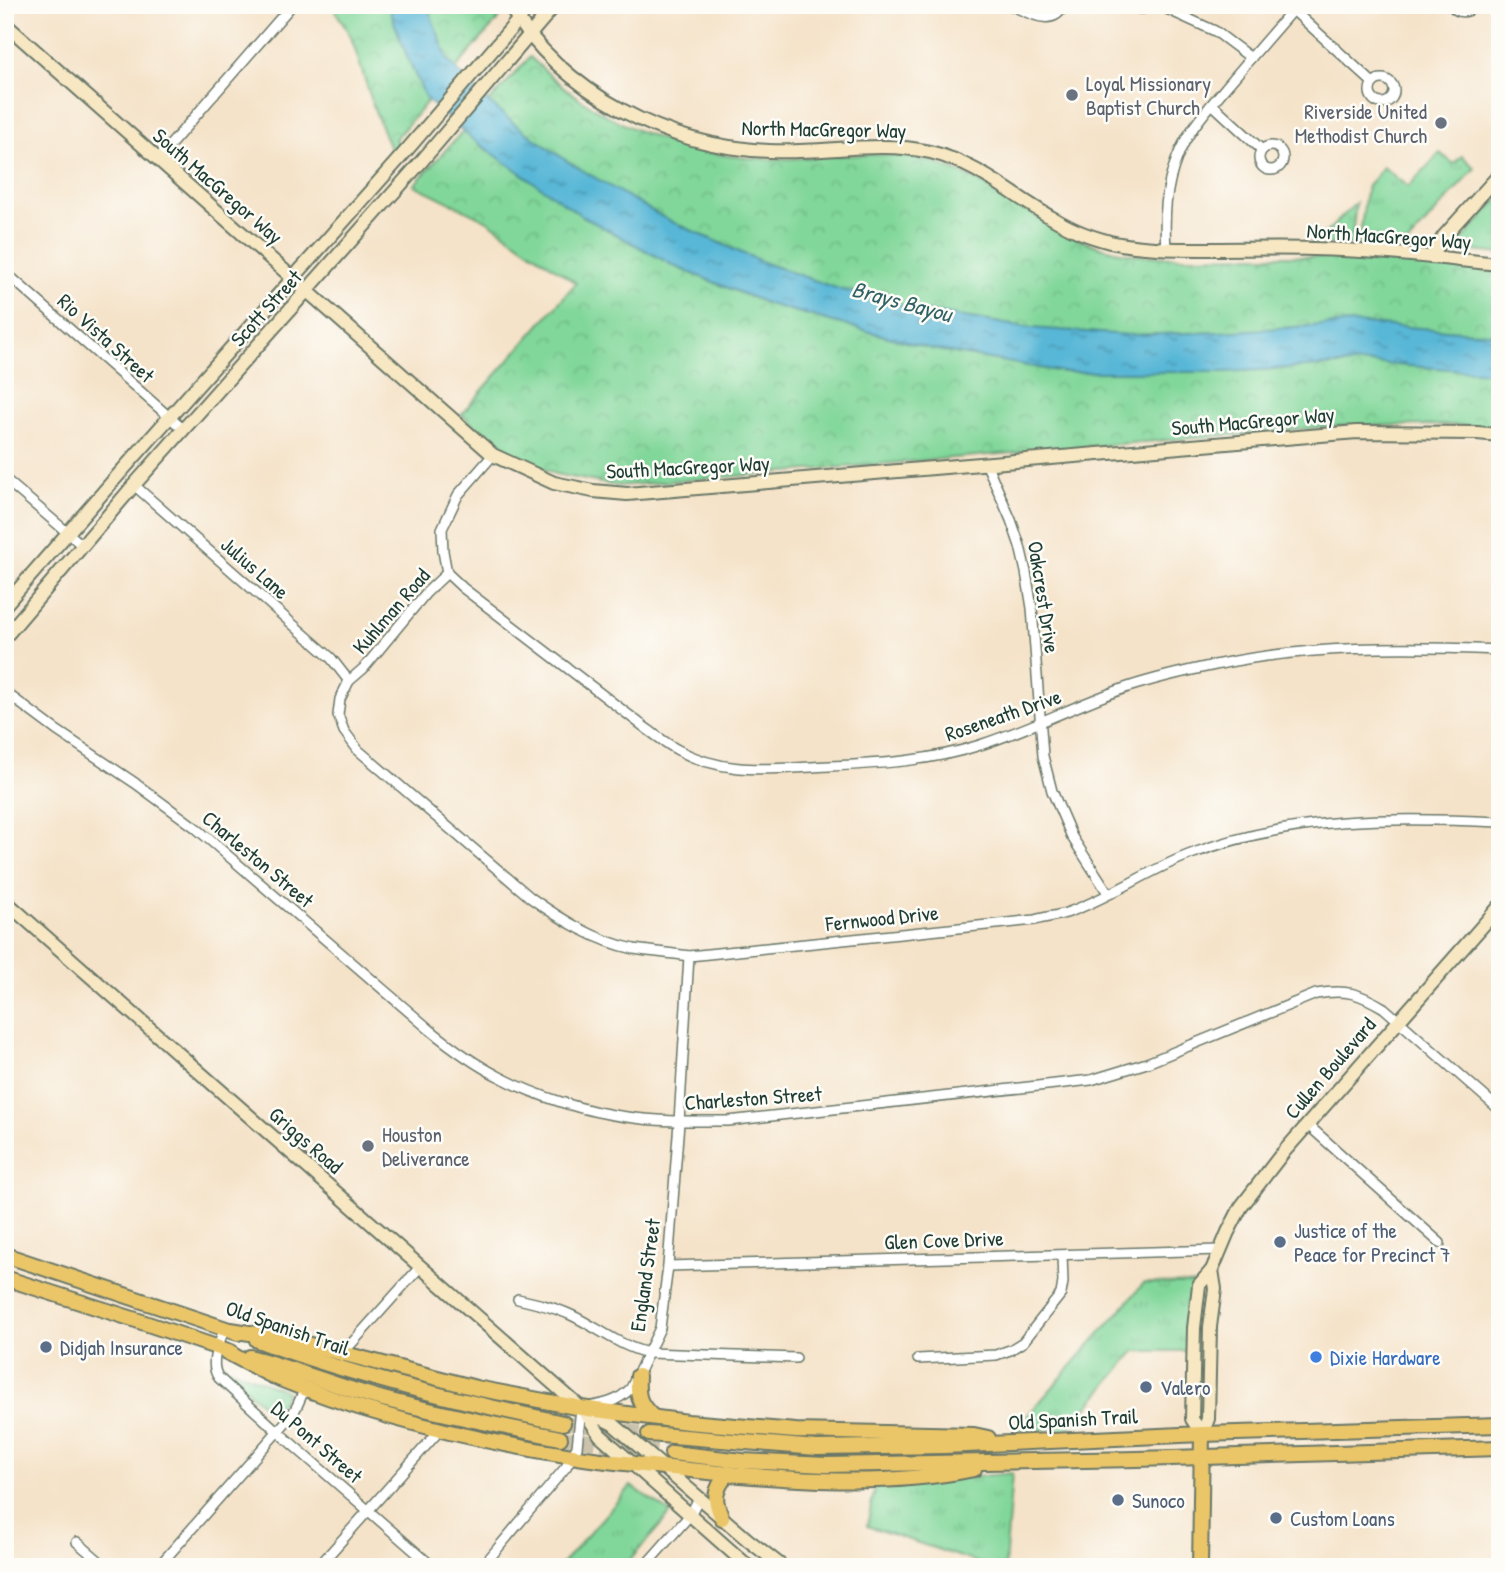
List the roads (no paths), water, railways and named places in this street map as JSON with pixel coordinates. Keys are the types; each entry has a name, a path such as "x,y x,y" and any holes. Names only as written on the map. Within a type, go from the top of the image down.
{"main road":[{"name":"North MacGregor Way","path":"509,5 530,35 567,72 607,103 642,121 688,137 720,145 770,151 869,147 929,152 983,173 1077,231 1137,247 1317,249 1500,264"},
{"name":"Scott Street","path":"5,606 531,5"},
{"name":"Scott Street","path":"5,637 134,485 420,163 555,5"},
{"name":"South MacGregor Way","path":"5,24 493,455 554,482 593,491 627,494 1357,432 1500,435"},
{"path":"1431,257 1444,236 1500,174"},
{"name":"Griggs Road","path":"7,908 582,1408 613,1424 783,1567"},
{"name":"Cullen Boulevard","path":"1200,1567 1202,1434 1192,1419 1194,1328 1199,1285 1212,1270 1241,1207 1281,1155 1499,910"},
{"name":"Old Spanish Trail","path":"5,1255 289,1352 374,1378 448,1398 562,1423"},
{"path":"42,1290 48,1269"},
{"name":"Old Spanish Trail","path":"5,1278 220,1349 382,1398 560,1438"},
{"path":"228,1329 287,1339 476,1388 582,1408 796,1431 974,1435 1016,1443 1021,1461"},
{"path":"220,1349 274,1376 359,1408 440,1430 573,1456 728,1474 826,1480 882,1480 946,1474 1003,1461"},
{"path":"638,1376 640,1403 653,1417"},
{"name":"Griggs Road","path":"582,1408 600,1435 749,1567"},
{"path":"1482,1448 1483,1425"},
{"name":"Old Spanish Trail","path":"649,1434 817,1448 945,1446 1202,1434 1500,1425"},
{"path":"1343,1452 1344,1429"},
{"name":"Old Spanish Trail","path":"672,1453 743,1461 826,1465 1500,1448"},
{"path":"722,1518 716,1505 716,1494 728,1474"}],"street":[{"path":"158,159 292,5"},
{"path":"1010,5 1048,19 1058,16 1063,8"},
{"path":"1132,5 1139,9 1150,5"},
{"path":"1158,5 1215,31 1251,58"},
{"path":"1451,5 1461,12 1470,10 1475,5"},
{"path":"1166,249 1164,220 1167,192 1177,158 1193,128 1295,8 1373,83"},
{"path":"1212,104 1262,150"},
{"name":"Rio Vista Street","path":"5,272 184,430"},
{"name":"Kuhlman Road","path":"338,715 340,698 349,681 364,668 426,593 447,573 442,529 458,495 493,455"},
{"name":"Oakcrest Drive","path":"986,463 1011,520 1026,572 1032,608 1043,756 1052,791 1072,837 1108,893"},
{"path":"5,479 83,546"},
{"name":"Julius Lane","path":"134,485 331,658 349,681"},
{"name":"Roseneath Drive","path":"447,573 647,729 678,750 733,768 767,769 920,759 980,745 1128,687 1251,658 1300,652 1440,647 1500,650"},
{"name":"Charleston Street","path":"5,692 196,828 458,1052 500,1077 536,1093 580,1107 625,1117 679,1122 728,1121 1091,1080 1146,1063 1316,994 1334,991 1351,993 1384,1008 1500,1110"},
{"name":"Fernwood Drive","path":"338,715 344,731 358,750 531,898 560,918 598,937 632,948 689,956 1035,920 1065,913 1189,855 1214,846 1289,828 1366,820 1500,822"},
{"name":"England Street","path":"582,1408 610,1403 631,1388 660,1328 668,1266 689,956"},
{"path":"1308,1125 1440,1243"},
{"name":"Glen Cove Drive","path":"668,1266 1220,1250"},
{"path":"918,1359 996,1355 1023,1342 1061,1294 1062,1255"},
{"path":"343,1353 421,1266"},
{"path":"518,1299 571,1315 636,1350 649,1353 796,1358"},
{"path":"220,1349 228,1329"},
{"name":"Du Pont Street","path":"220,1349 214,1365 215,1373 277,1431 433,1567"},
{"path":"158,1567 292,1415 305,1388"},
{"path":"481,1567 573,1456 577,1447 582,1408"},
{"path":"318,1567 440,1430"},
{"path":"644,1567 690,1515 699,1498"},
{"path":"77,1542 106,1567"}],"water":[{"path":"388,5 427,5 448,60 481,96 520,128 570,163 668,220 765,263 839,289 926,311 1032,328 1129,335 1353,323 1500,334 1500,373 1370,363 1227,372 1063,372 932,349 768,304 676,267 582,216 472,139 426,99"}],"tunnel":[{"path":"563,1423 649,1434"},
{"path":"560,1438 672,1453"}],"place":[{"name":"Loyal Missionary Baptist Church","path":"1072,95"},
{"name":"Riverside United Methodist Church","path":"1441,123"},
{"name":"Houston Deliverance","path":"368,1146"},
{"name":"Justice of the Peace for Precinct 7","path":"1280,1242"},
{"name":"Didjah Insurance","path":"46,1347"},
{"name":"Dixie Hardware","path":"1316,1357"},
{"name":"Valero","path":"1146,1387"},
{"name":"Sunoco","path":"1118,1500"},
{"name":"Custom Loans","path":"1276,1518"}],"water label":[{"name":"Brays Bayou","path":"902,301"}]}
